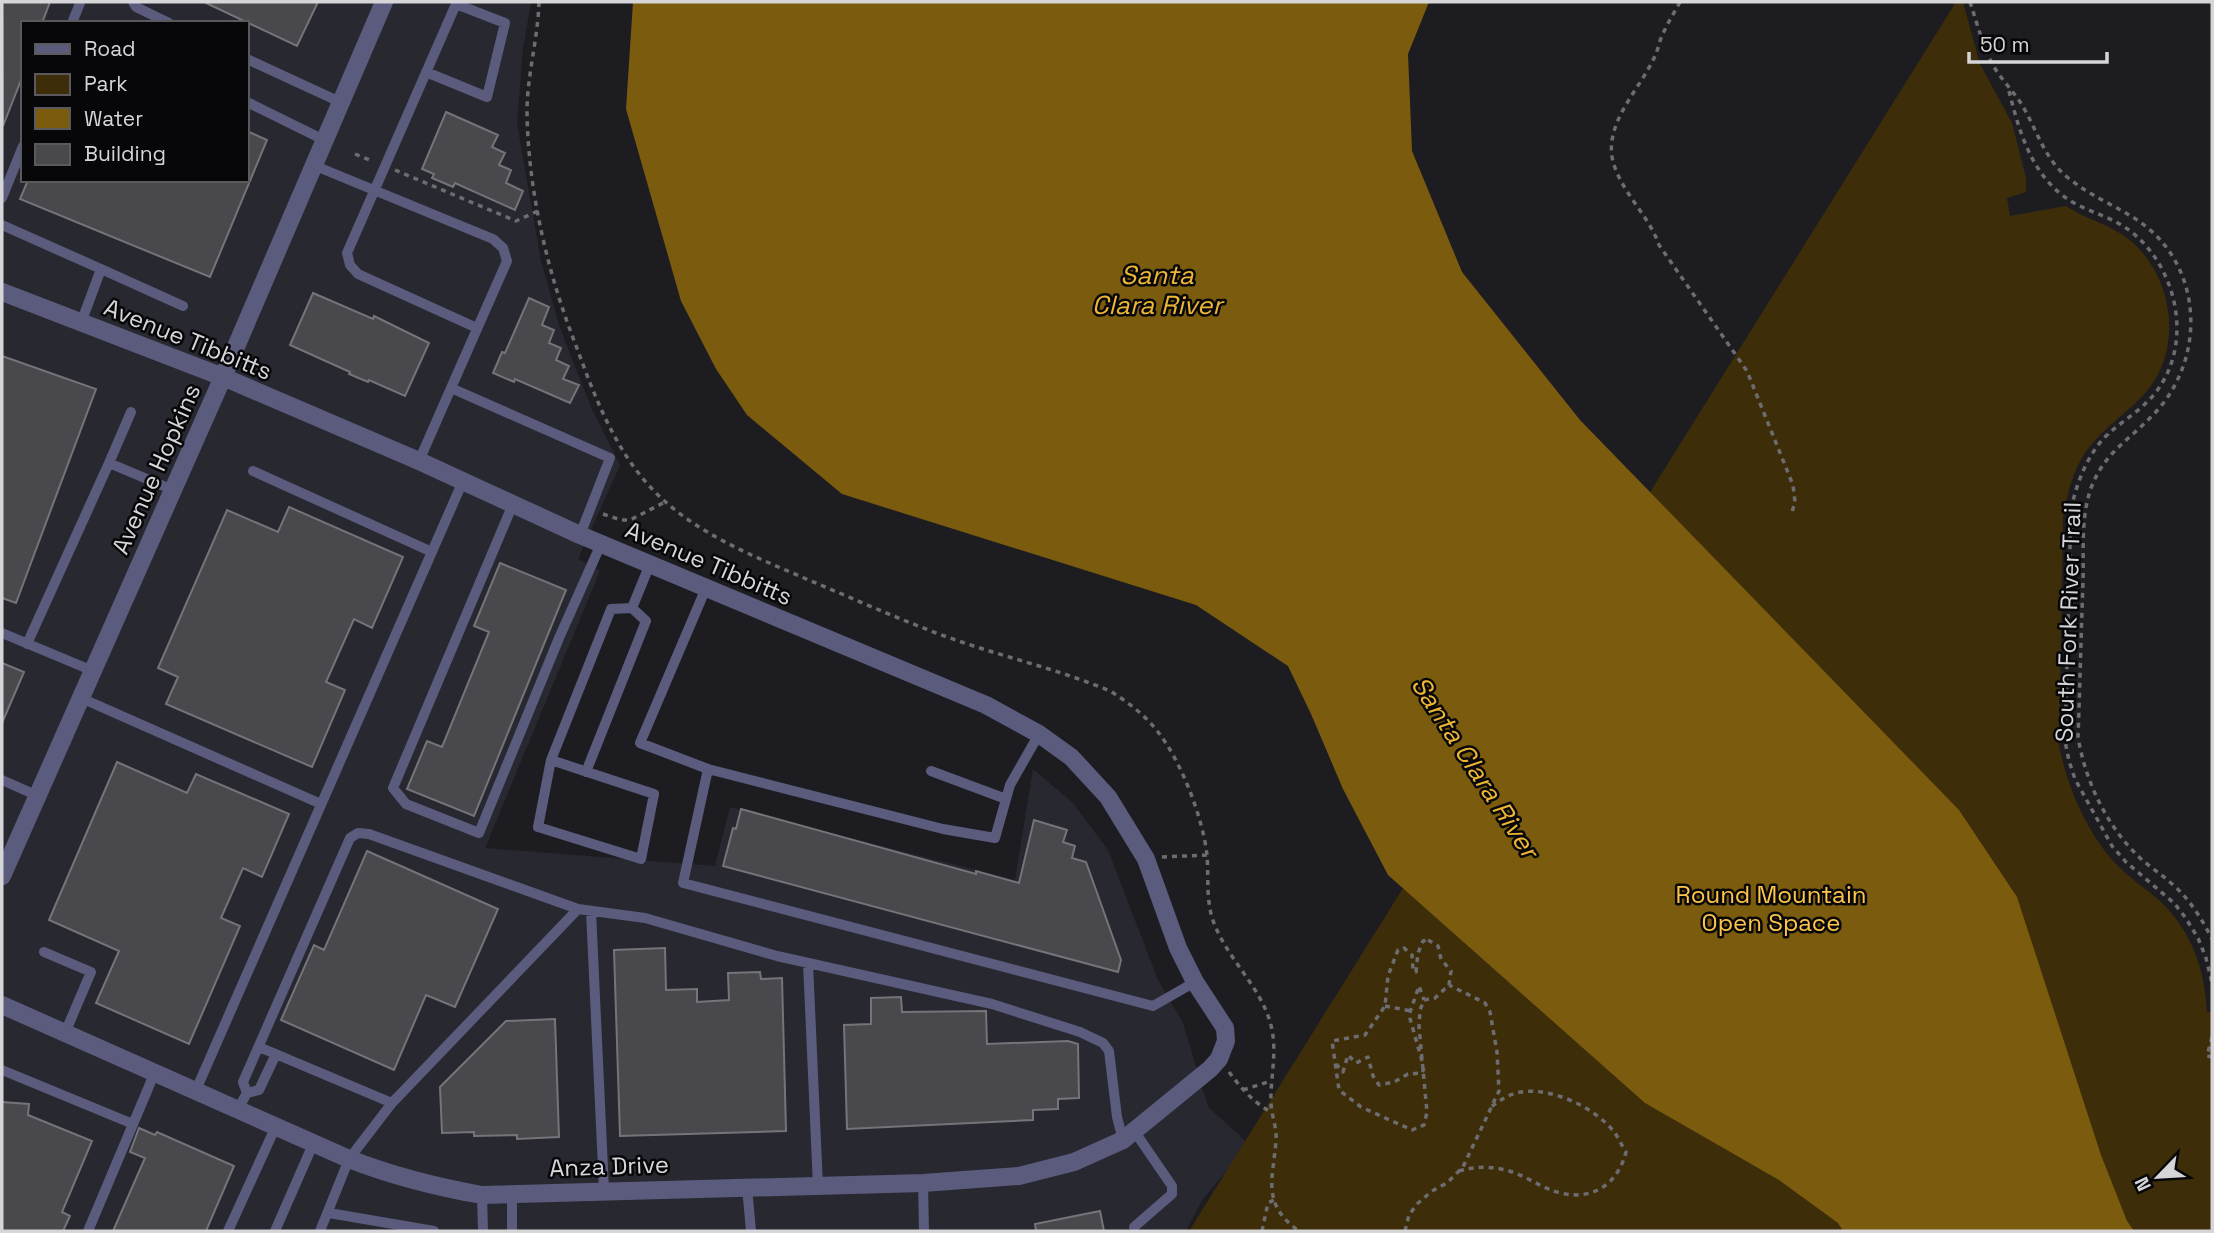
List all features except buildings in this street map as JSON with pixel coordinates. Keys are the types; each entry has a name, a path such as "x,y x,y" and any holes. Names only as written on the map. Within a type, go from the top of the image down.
{"street":[{"name":"Avenue Hopkins","path":"2,876 223,377 384,2"},
{"name":"Avenue Tibbitts","path":"2,292 223,377 419,461 580,535 986,705 1039,734 1072,757 1108,797 1146,859 1178,948 1195,982 1225,1028 1226,1041 1219,1059"},
{"name":"Anza Drive","path":"2,1005 196,1090 243,1100 276,1126 349,1159 387,1174 482,1195 923,1183 1019,1176 1074,1162 1129,1136 1219,1059"}],"lane":[{"path":"74,21 79,2"},
{"path":"133,2 136,7 165,21"},
{"path":"426,72 487,97 505,23 456,4 426,72 385,166 375,190 347,253 350,265 358,274 477,328"},
{"path":"248,59 340,102"},
{"path":"248,103 324,141"},
{"path":"2,198 21,151"},
{"path":"313,165 493,239 503,248 507,261 419,461"},
{"path":"2,225 183,306"},
{"path":"81,323 101,269"},
{"path":"451,388 610,458 580,535"},
{"path":"27,644 131,412"},
{"path":"109,463 173,490"},
{"path":"253,471 432,552"},
{"path":"196,1090 463,481"},
{"path":"513,504 393,788 407,804 479,833 601,544"},
{"path":"632,608 650,565"},
{"path":"706,588 640,743 708,769 943,829 995,838 1010,785 1039,734"},
{"path":"551,760 586,772 654,794 641,859 538,827 551,760 611,609 632,608 646,621 586,772"},
{"path":"2,634 93,671"},
{"path":"81,698 321,804"},
{"path":"708,769 683,883 1153,1006 1195,982"},
{"path":"932,771 1006,799"},
{"path":"2,780 38,796"},
{"path":"243,1100 243,1082 351,838 358,833 369,834 579,909 645,918 808,963 992,1004 1080,1032 1103,1043 1109,1051 1116,1117 1172,1185 1172,1194 1134,1227"},
{"path":"320,1231 349,1159 392,1104 579,909"},
{"path":"591,911 604,1190"},
{"path":"44,952 91,972 65,1033"},
{"path":"808,963 818,1186"},
{"path":"259,1047 392,1104"},
{"path":"243,1100 259,1090 276,1054"},
{"path":"2,1070 133,1124"},
{"path":"88,1231 155,1072"},
{"path":"228,1231 276,1126"},
{"path":"275,1231 314,1142"},
{"path":"923,1183 924,1231"},
{"path":"747,1187 751,1231"},
{"path":"482,1195 483,1231"},
{"path":"512,1195 512,1231"},
{"path":"329,1213 434,1231"}],"path":[{"path":"539,2 527,110 529,154 538,211 553,278 569,328 600,409 620,445"},
{"path":"1679,2 1655,56 1616,122 1611,144 1613,163 1624,189 1653,229 1659,245 1747,371 1793,485 1795,502 1792,512"},
{"name":"South Fork River Trail","path":"1970,2 1988,54 2021,104 2044,151 2054,164 2083,189 2127,211 2155,234 2178,265 2185,285 2191,326 2189,349 2175,387 2151,418 2118,445 2103,464 2085,505 2078,737 2089,781 2123,840 2138,857 2173,884 2190,903 2212,939"},
{"path":"2008,88 2028,149 2045,180 2074,204 2119,223 2146,245 2164,271 2174,299 2175,345 2166,376 2142,407 2099,444 2075,492 2070,522 2065,741 2075,779 2112,846 2126,862 2174,903 2185,917 2198,938 2212,983"},
{"path":"355,155 516,221 538,211"},
{"path":"591,508 621,520 630,520 665,502"},
{"path":"1146,859 1207,855"},
{"path":"1334,1062 1343,1072 1349,1055 1356,1063 1368,1057 1373,1076 1379,1085 1394,1083 1409,1074 1422,1073 1424,1067 1409,1015 1419,986 1424,1000 1420,1010 1419,1027 1424,1067 1427,1112 1424,1125 1412,1130 1360,1107 1339,1090 1334,1062 1332,1041 1365,1035 1385,1006 1384,994 1398,950 1408,949 1412,955 1413,970 1416,972 1418,953 1423,941 1433,941 1438,946 1441,959 1451,971 1449,985 1435,998 1424,1000"},
{"path":"1405,1231 1409,1215 1418,1204 1459,1171 1499,1091 1490,1012 1486,1003 1449,985"},
{"path":"1385,1006 1411,1011"},
{"path":"2212,1037 2207,1056 2212,1057"},
{"path":"1273,1113 1263,1108 1243,1090 1272,1081 1276,1126 1272,1172 1274,1200 1285,1219 1299,1231"},
{"path":"1459,1171 1474,1167 1503,1169 1560,1193 1580,1195 1597,1192 1615,1178 1623,1163 1626,1152 1615,1133 1599,1118 1568,1100 1540,1092 1520,1092 1503,1098 1492,1107"},
{"path":"1262,1231 1268,1203 1274,1200"}],"shaded area":[{"path":"2,2 531,2 523,49 517,123 541,261 560,328 591,407 620,465 578,559 600,571 485,848 715,866 730,807 1015,880 1033,769 1073,803 1108,850 1158,980 1183,1023 1208,1107 1249,1144 1202,1200 1186,1231 2,1231"}],"green space":[{"name":"Round Mountain Open Space","path":"1956,2 1963,2 1980,64 2012,123 2026,178 2026,192 2007,198 2010,216 2066,206 2108,227 2125,236 2146,257 2165,294 2169,335 2158,375 2146,392 2099,436 2085,453 2073,476 2066,501 2063,518 2059,745 2067,777 2087,824 2121,869 2156,897 2172,914 2189,939 2200,967 2207,1012 2212,1012 2212,1231 1189,1231"}],"water":[{"name":"Santa Clara River","path":"633,2 1429,2 1408,54 1412,151 1462,272 1580,420 1959,810 2017,897 2101,1155 2127,1221 2134,1231 1843,1231 1838,1223 1779,1180 1645,1103 1388,875 1343,789 1288,666 1196,605 842,494 747,415 716,369 681,301 626,109"}]}
